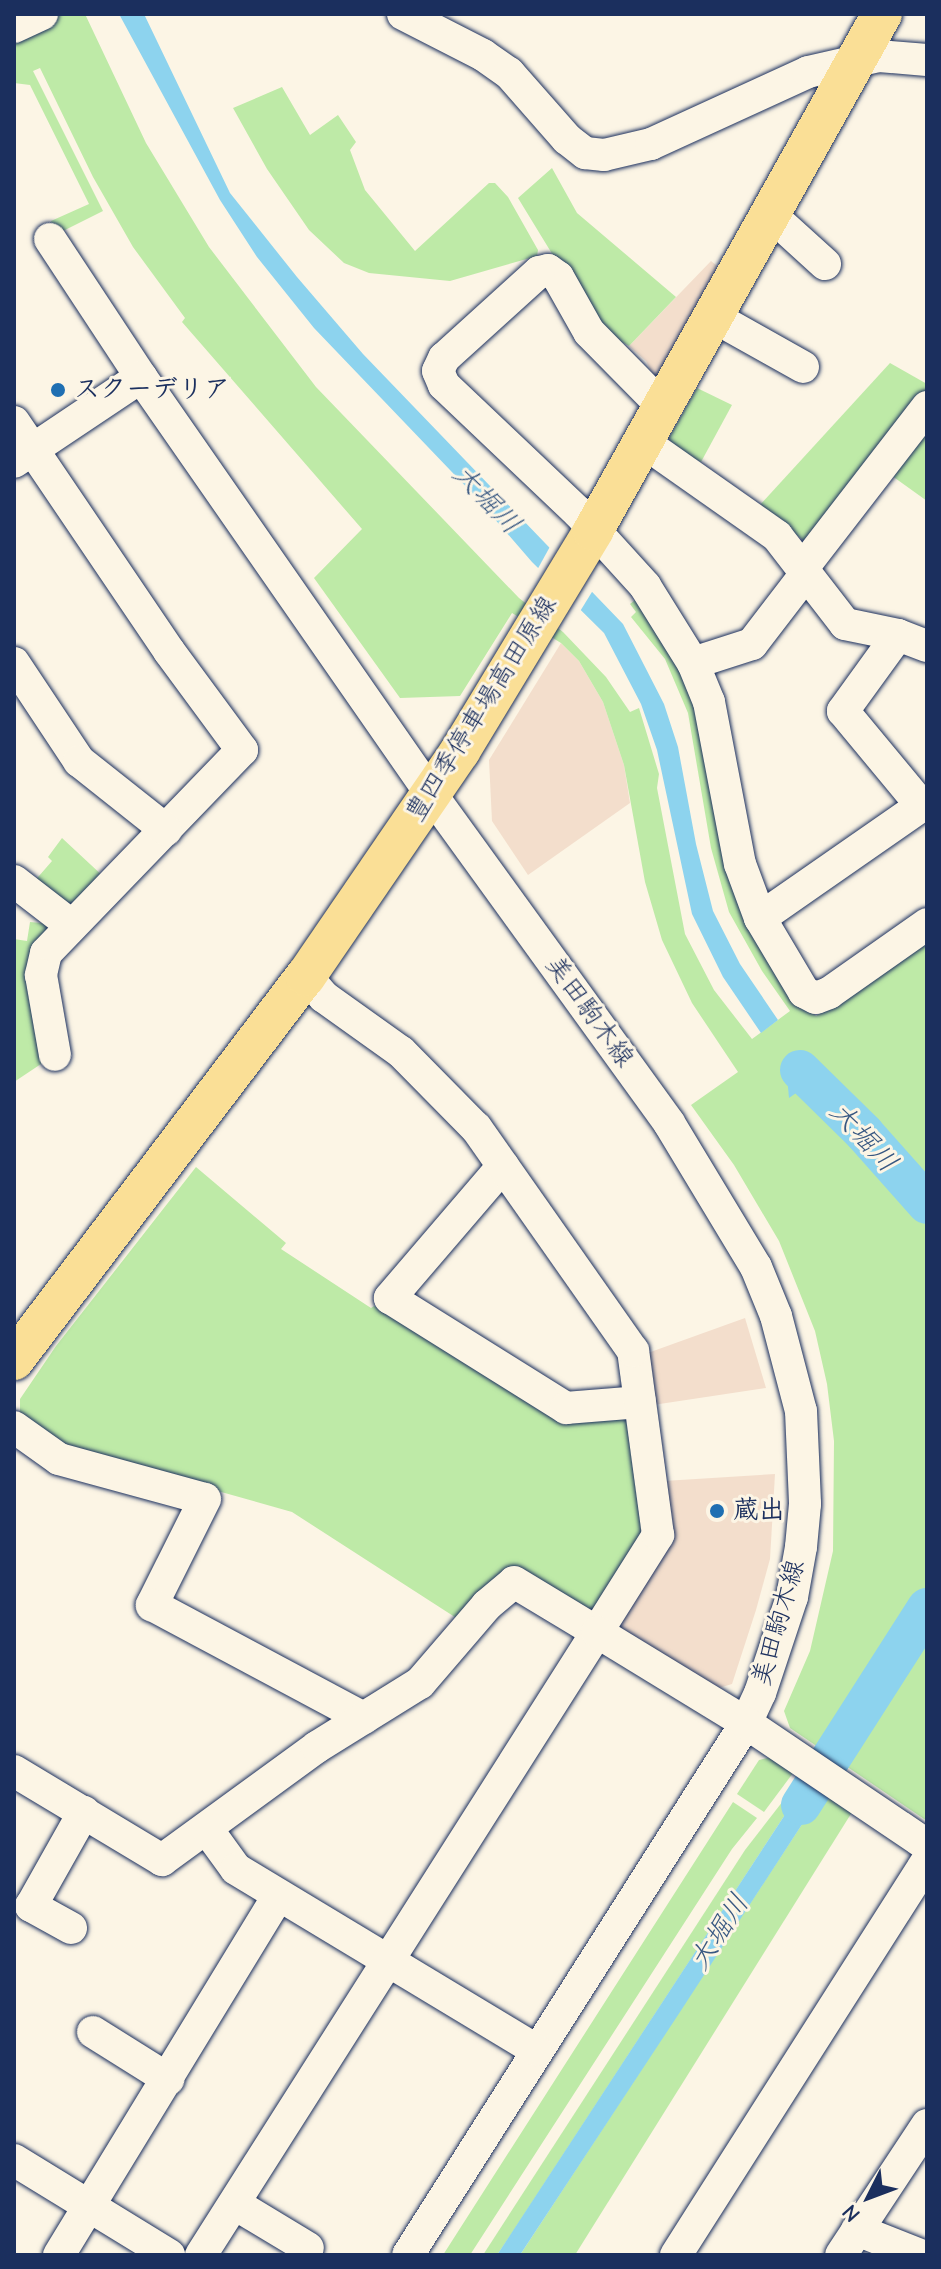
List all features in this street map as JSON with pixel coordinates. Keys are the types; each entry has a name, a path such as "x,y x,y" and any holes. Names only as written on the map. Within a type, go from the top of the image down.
{"main road":[{"name":"豊四季停車場高田原線","path":"14,1360 306,976 422,779 545,610 714,317 882,14"}],"street":[{"path":"14,27 42,14"},
{"path":"417,18 509,73 567,139 585,153 604,155 651,144 797,76 879,56 927,60"},
{"path":"771,215 825,264"},
{"name":"美田駒木線","path":"50,239 141,377 422,779 669,1123 756,1267 776,1316 801,1411 805,1504 792,1597 773,1661 746,1723 408,2255"},
{"path":"663,407 589,332 558,277 548,270 539,272 440,364 438,371 444,385 588,539 645,586 693,663 709,702 740,864 760,918 804,992 816,998 829,993 927,924"},
{"path":"714,317 803,367"},
{"path":"23,456 141,377"},
{"path":"693,663 752,644 927,407"},
{"path":"14,422 23,456 242,750 46,953 41,975 55,1055"},
{"path":"642,441 777,536 845,624 912,640"},
{"path":"760,918 924,804 843,711 912,640"},
{"path":"14,663 79,761 166,830"},
{"path":"14,881 71,925"},
{"path":"201,2255 658,1535 633,1351 476,1128 401,1052 324,997 306,976"},
{"path":"503,1166 390,1298 566,1408 640,1402"},
{"path":"14,1427 59,1459 205,1499 152,1605 364,1718"},
{"path":"18,1783 84,1812 162,1860 317,1747 420,1683 487,1605 514,1582 746,1723 927,1845"},
{"path":"71,1928 31,1906 84,1812"},
{"path":"207,1829 236,1869 536,2050"},
{"path":"676,2255 927,1861"},
{"path":"59,2255 278,1896"},
{"path":"93,2032 168,2079"},
{"path":"920,2255 849,2242 922,2143"},
{"path":"14,2160 169,2255"},
{"path":"235,2204 310,2244"}],"shaded area":[{"path":"711,261 721,269 658,385 646,361 629,346"},
{"path":"561,643 579,661 603,702 624,765 630,803 528,875 492,821 489,760"},
{"path":"745,1318 766,1388 653,1405 645,1354"},
{"path":"775,1474 770,1559 756,1610 732,1684 712,1690 618,1633 616,1623 664,1481"}],"green space":[{"path":"28,14 85,14 146,143 209,247 316,387 519,598 563,632 606,677 630,712 639,708 659,774 657,788 685,934 714,990 752,1039 790,1011 762,971 729,912 711,848 688,713 665,659 631,617 636,612 630,604 640,596 679,660 801,1000 816,1016 927,937 927,1821 790,1728 784,1711 810,1651 833,1551 834,1441 827,1384 815,1331 779,1241 734,1165 691,1105 738,1072 692,1003 662,940 645,882 624,765 603,702 579,661 561,643 512,613 460,696 400,698 314,578 362,529 182,322 185,318 133,247 93,177 40,68 33,71 103,211 61,232 52,224 51,221 89,204 30,85 14,83 14,41"},
{"path":"282,87 310,135 338,115 356,142 350,150 365,190 415,251 489,183 495,183 508,197 538,250 537,256 450,281 369,273 344,263 309,230 267,169 233,108"},
{"path":"552,168 577,213 676,297 629,346 598,329 518,198"},
{"path":"890,363 927,384 927,394 807,543 759,506"},
{"path":"697,388 732,405 701,462 674,448 669,438"},
{"path":"927,422 927,501 888,473"},
{"path":"62,838 105,878 76,910 32,884 52,861 48,857"},
{"path":"30,922 51,924 47,1060 14,1082 14,939 27,941"},
{"path":"196,1167 286,1243 281,1249 371,1308 374,1306 563,1421 627,1414 649,1528 589,1615 514,1570 461,1621 292,1512 61,1447 20,1416 20,1399 56,1346"},
{"path":"776,1756 796,1769 764,1812 737,1794 759,1760"},
{"path":"804,1774 809,1778 510,2236 497,2255 483,2255 745,1850"},
{"path":"825,1789 854,1809 575,2255 520,2255"},
{"path":"733,1802 757,1818 732,1849 470,2255 443,2255"}],"water":[{"path":"119,14 144,14 230,193 297,277 363,354 623,624 664,704 678,747 696,844 713,911 740,964 778,1020 761,1033 723,977 692,914 657,750 641,704 604,633 532,562 473,494 314,328 257,257 220,200"},
{"path":"806,1062 827,1071 789,1098 787,1076"},
{"path":"920,1644 841,1762 824,1751 884,1656"},
{"path":"809,1778 825,1789 680,2012 520,2255 497,2255"}],"pier":[{"path":"552,543 595,587 579,613 536,572"}],"waterway":[{"name":"大堀川","path":"800,1070 864,1133 927,1204"},
{"name":"大堀川","path":"801,1805 927,1608"}],"place":[{"name":"スクーデリア","path":"58,390"},
{"name":"蔵出","path":"717,1511"}]}
